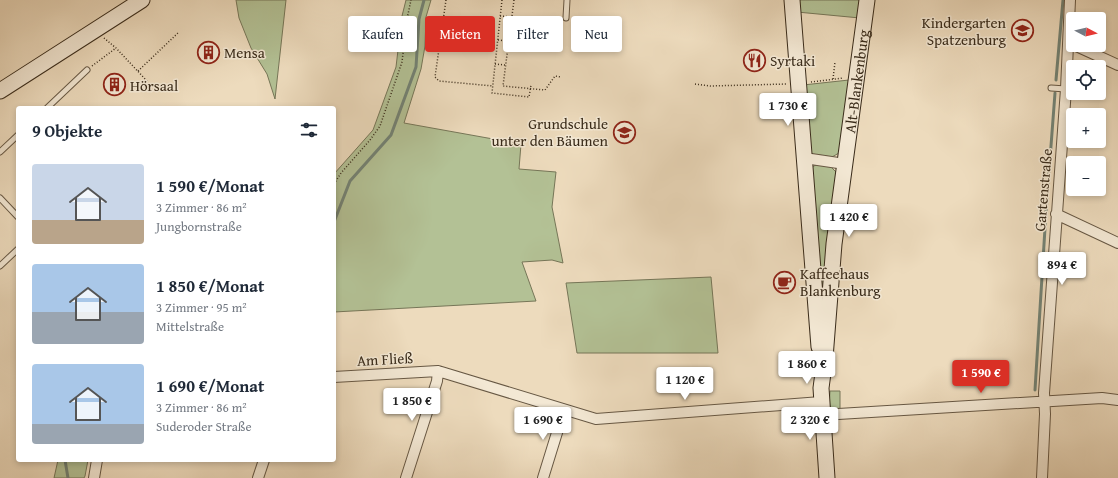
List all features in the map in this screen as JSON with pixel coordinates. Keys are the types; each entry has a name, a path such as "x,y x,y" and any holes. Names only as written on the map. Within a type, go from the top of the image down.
{"main road":[{"path":"0,91 142,0"},
{"name":"Alt-Blankenburg","path":"792,0 819,354 822,369 821,408 827,478"},
{"name":"Alt-Blankenburg","path":"822,369 825,358 834,244 867,0"}],"street":[{"name":"Gartenstraße","path":"1070,0 1071,12"},
{"path":"1089,52 1118,66"},
{"name":"Gartenstraße","path":"1042,478 1045,414 1044,401 1066,88"},
{"path":"804,159 845,164"},
{"path":"1056,214 1118,243"},
{"path":"406,478 437,381 438,372"},
{"name":"Am Fließ","path":"336,377 438,372 596,419 821,408 1102,398 1118,400"},
{"path":"543,478 564,410"},
{"path":"94,478 97,462"},
{"path":"258,478 263,462"}],"lane":[{"path":"566,18 567,0"},
{"path":"49,106 86,70"},
{"path":"1051,88 1066,88"},
{"path":"0,152 16,137"},
{"path":"0,198 16,215"},
{"path":"0,266 16,251"}],"path":[{"path":"336,181 380,126 402,62 407,19 411,0"},
{"path":"446,0 435,77 439,81 493,86"},
{"path":"502,0 492,93 529,98 531,85"},
{"path":"512,16 514,0"},
{"path":"138,71 179,32"},
{"path":"104,38 116,48 147,81"},
{"path":"498,40 503,40"},
{"path":"86,70 116,48"},
{"path":"508,52 503,86 545,90 555,76 561,77"},
{"path":"833,79 835,62"},
{"path":"495,64 506,65"},
{"path":"806,82 845,78"},
{"path":"695,84 710,86 789,84"}],"green space":[{"path":"236,0 286,0 275,99 267,74 251,48 239,18"},
{"path":"406,0 431,0 426,16 425,16 425,46 421,69 404,123 521,144 519,169 556,172 552,207 563,263 552,260 522,262 536,301 336,312 336,172 373,130 396,67 398,52 417,52 417,16 402,16"},
{"path":"799,0 861,0 860,18 797,12"},
{"path":"849,80 839,153 832,157 812,154 809,152 803,85"},
{"path":"818,164 830,166 838,174 824,327 812,167"},
{"path":"711,277 718,353 577,353 566,283"},
{"path":"830,391 840,391 840,411 831,409 829,406"},
{"path":"58,462 88,462 84,478 54,478"}],"waterway":[{"path":"336,217 350,181 391,135 416,67 419,19 424,0"},
{"path":"1056,80 1063,0"},
{"path":"1035,390 1055,93"},
{"path":"65,462 68,478"}],"place":[{"name":"Kindergarten Spatzenburg","path":"1022,31"},
{"name":"Mensa","path":"209,52"},
{"name":"Syrtaki","path":"754,60"},
{"name":"Hörsaal","path":"115,85"},
{"name":"Grundschule unter den Bäumen","path":"624,132"},
{"name":"Kaffeehaus Blankenburg","path":"785,282"}]}
